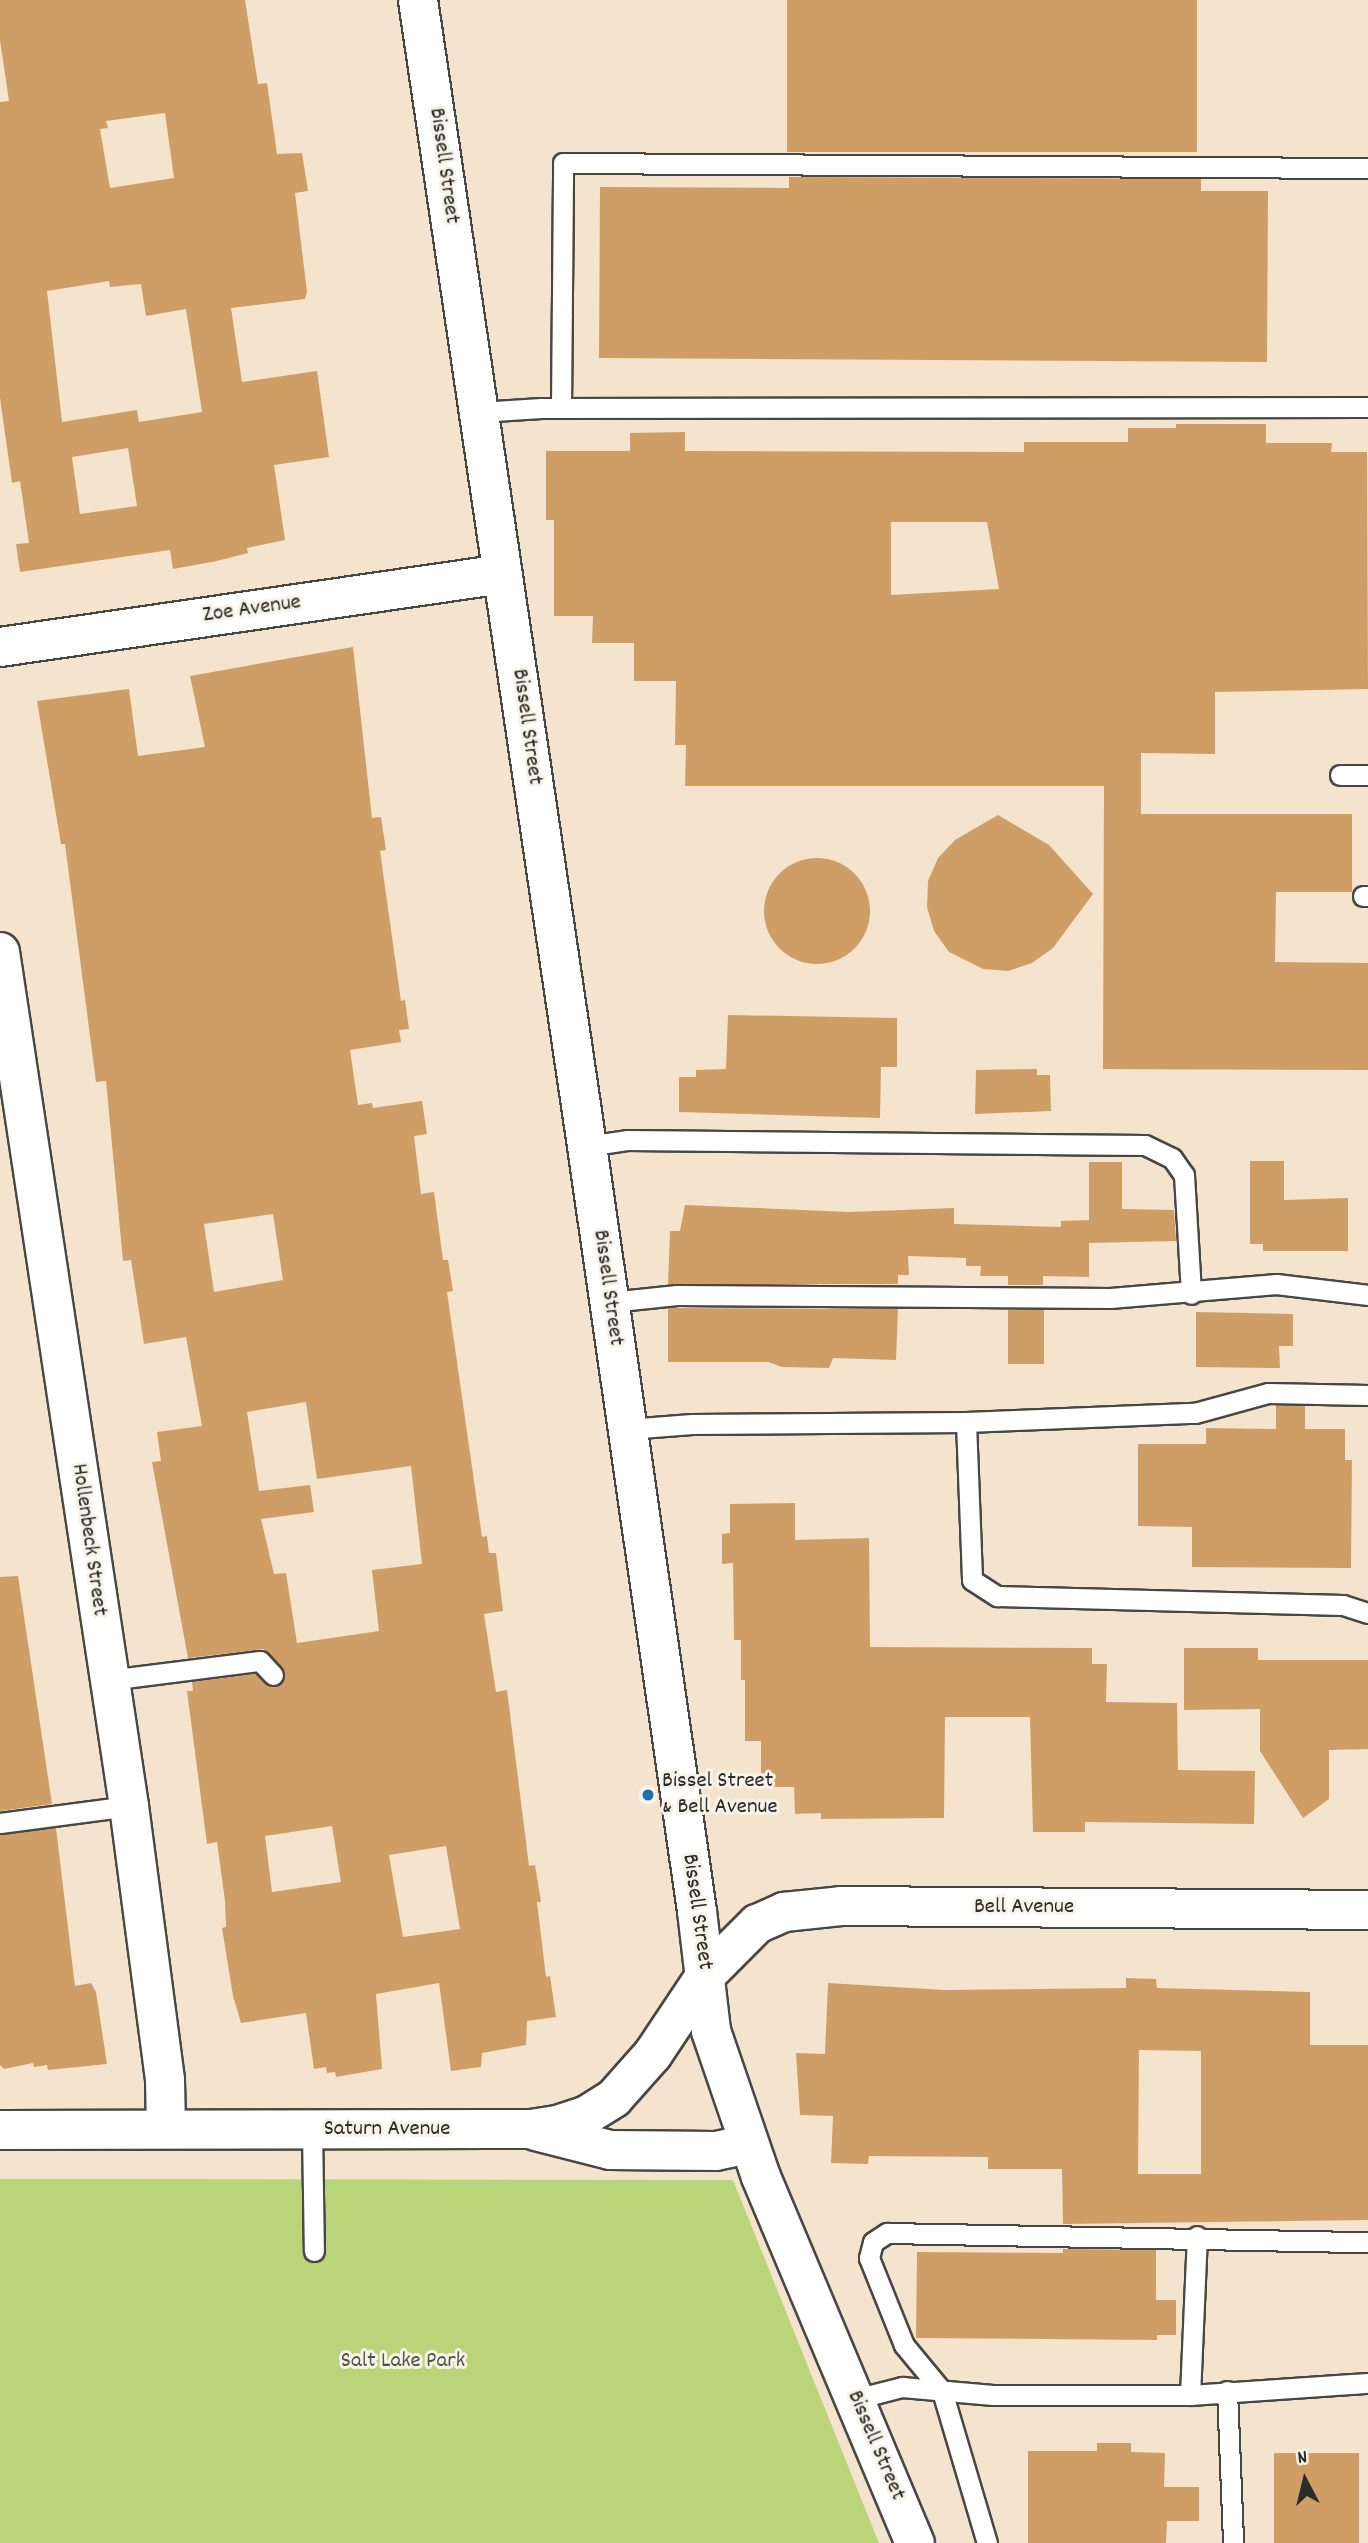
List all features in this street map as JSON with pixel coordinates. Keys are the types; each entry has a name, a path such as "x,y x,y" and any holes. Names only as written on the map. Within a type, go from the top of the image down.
{"street":[{"name":"Bissell Street","path":"418,0 610,1302 705,1976 710,2031 748,2144 915,2543"},
{"name":"Zoe Avenue","path":"0,647 503,574"},
{"name":"Hollenbeck Street","path":"0,952 129,1806 165,2080 166,2129"},
{"name":"Bell Avenue","path":"705,1976 757,1924 784,1912 841,1906 1368,1910"},
{"name":"Saturn Avenue","path":"0,2130 531,2129 587,2116 614,2098 653,2054 705,1976"},
{"path":"531,2129 610,2150 716,2151 748,2144"}],"lane":[{"path":"561,408 563,163 1368,168"},
{"path":"479,412 561,408 1368,407"},
{"path":"1340,775 1368,775"},
{"path":"587,1146 627,1140 1145,1145 1171,1158 1184,1175 1191,1294"},
{"path":"610,1302 677,1295 1110,1298 1191,1294 1276,1284 1368,1295"},
{"path":"627,1429 692,1424 966,1422 1195,1413 1268,1393 1368,1395"},
{"path":"966,1422 972,1580 997,1596 1343,1605 1368,1613"},
{"path":"109,1680 260,1661 271,1668 273,1675"},
{"path":"0,1823 129,1806"},
{"path":"312,2130 314,2251"},
{"path":"987,2543 942,2391 904,2346 869,2258 873,2242 887,2234 1197,2236 1368,2242"},
{"path":"1190,2395 1197,2236"},
{"path":"855,2399 886,2388 1190,2395 1368,2384"},
{"path":"1227,2391 1233,2543"}],"green space":[{"name":"Salt Lake Park","path":"0,2179 733,2180 879,2543 0,2543"}],"building":[{"path":"0,0 245,0 258,84 267,83 277,154 302,153 308,191 295,193 307,292 305,299 231,308 242,382 317,371 329,457 274,465 285,540 247,548 248,553 173,569 170,550 20,572 16,544 29,543 20,481 12,483 0,398 0,102 9,101 0,40","holes":["165,113 174,178 110,188 100,129 108,128 106,121","109,281 110,287 141,284 146,316 186,309 202,412 139,422 137,410 62,422 47,291","128,448 137,506 80,514 72,457"]},
{"path":"787,0 1197,0 1197,152 787,152"},
{"path":"789,177 1201,179 1201,191 1268,191 1267,362 599,358 600,187 789,188"},
{"path":"1176,424 1266,424 1266,443 1332,443 1331,452 1367,452 1368,689 1215,692 1215,754 1141,753 1141,814 1352,814 1352,892 1276,892 1275,962 1368,963 1368,1070 1103,1069 1104,786 685,786 686,745 675,745 676,681 634,681 634,643 592,643 593,616 554,616 554,520 546,520 546,451 630,451 630,433 685,432 685,451 1024,452 1024,442 1128,442 1128,428 1176,428","holes":["891,522 987,522 999,589 891,595"]},
{"path":"353,647 372,818 381,817 386,850 380,851 401,1001 405,1000 409,1029 399,1030 401,1042 350,1050 358,1105 372,1103 373,1108 422,1101 427,1134 414,1136 421,1194 434,1192 443,1260 448,1260 453,1291 447,1292 482,1537 487,1536 489,1553 496,1553 503,1611 484,1614 496,1692 507,1690 529,1866 535,1865 541,1902 537,1902 546,1977 550,1976 556,2017 527,2021 526,2045 482,2053 481,2067 451,2071 439,1983 376,1994 382,2069 336,2077 335,2072 327,2073 326,2067 314,2069 306,2013 241,2023 233,1996 222,1928 226,1927 225,1901 217,1842 207,1844 187,1691 193,1691 192,1682 255,1674 275,1687 285,1673 264,1649 188,1658 152,1462 161,1461 157,1432 202,1426 186,1337 144,1344 131,1260 123,1261 106,1081 96,1082 65,844 61,844 37,701 129,689 138,756 205,747 190,676","holes":["273,1214 283,1280 214,1292 204,1224","306,1402 317,1479 411,1466 422,1564 372,1570 379,1631 297,1643 286,1573 274,1574 261,1519 314,1512 310,1485 259,1491 247,1412","332,1826 341,1882 272,1892 265,1836","446,1846 460,1929 403,1937 389,1855"]},
{"path":"998,815 1049,845 1093,894 1053,948 1032,963 1008,971 983,969 949,952 934,931 927,907 928,881 938,858 955,840"},
{"path":"817,858 837,862 854,874 866,891 870,911 866,931 854,948 837,960 817,964 797,960 780,948 768,931 764,911 768,891 780,874 797,862"},
{"path":"728,1015 897,1018 897,1067 881,1067 880,1118 679,1112 679,1077 696,1077 696,1070 726,1069"},
{"path":"1037,1069 1037,1075 1050,1075 1051,1111 975,1114 976,1070"},
{"path":"1250,1161 1284,1161 1284,1200 1348,1198 1348,1251 1263,1251 1263,1244 1250,1244"},
{"path":"1089,1162 1122,1162 1122,1209 1174,1210 1176,1241 1089,1243 1089,1277 1043,1276 1043,1285 1008,1285 1008,1276 980,1276 981,1266 966,1266 966,1258 908,1256 909,1275 898,1275 898,1284 668,1284 670,1231 680,1231 685,1205 849,1212 954,1208 954,1224 1061,1227 1061,1221 1089,1220"},
{"path":"668,1308 898,1309 896,1360 833,1358 829,1368 782,1367 768,1362 668,1362"},
{"path":"1008,1310 1044,1310 1044,1364 1008,1364"},
{"path":"1196,1312 1293,1314 1293,1346 1279,1346 1280,1368 1196,1367"},
{"path":"1276,1405 1305,1406 1305,1429 1345,1429 1345,1460 1352,1460 1351,1568 1192,1567 1192,1527 1138,1526 1138,1444 1206,1444 1206,1428 1276,1429"},
{"path":"795,1503 795,1540 869,1538 870,1647 1092,1648 1092,1664 1107,1664 1106,1702 1177,1703 1178,1770 1255,1771 1254,1824 1085,1822 1085,1832 1033,1832 1030,1717 945,1717 944,1818 821,1819 821,1813 795,1814 794,1787 761,1787 761,1741 745,1741 745,1680 741,1680 741,1640 734,1640 733,1563 722,1564 722,1534 730,1533 730,1504"},
{"path":"18,1576 52,1804 0,1811 0,1577"},
{"path":"1184,1648 1258,1648 1258,1660 1368,1660 1368,1749 1329,1750 1329,1799 1303,1818 1260,1751 1260,1709 1184,1710"},
{"path":"56,1828 75,1986 91,1983 96,1992 107,2064 48,2070 47,2065 34,2067 33,2063 4,2069 0,2065 0,1835"},
{"path":"1126,1978 1156,1979 1157,1988 1310,1992 1310,2045 1368,2045 1368,2220 1063,2224 1062,2169 988,2169 988,2157 869,2156 868,2164 831,2163 833,2116 800,2115 796,2053 825,2054 828,1983 944,1990 1126,1988","holes":["1139,2050 1201,2051 1201,2174 1138,2174"]},
{"path":"1063,2249 1156,2250 1156,2300 1176,2300 1176,2335 1157,2335 1157,2340 916,2338 917,2252 1063,2253"},
{"path":"1097,2443 1131,2443 1131,2452 1165,2453 1164,2487 1199,2487 1199,2521 1167,2521 1166,2543 1028,2543 1028,2451 1097,2451"},
{"path":"1274,2453 1359,2453 1359,2543 1274,2543"}],"place":[{"name":"Bissel Street & Bell Avenue","path":"648,1795"}]}
